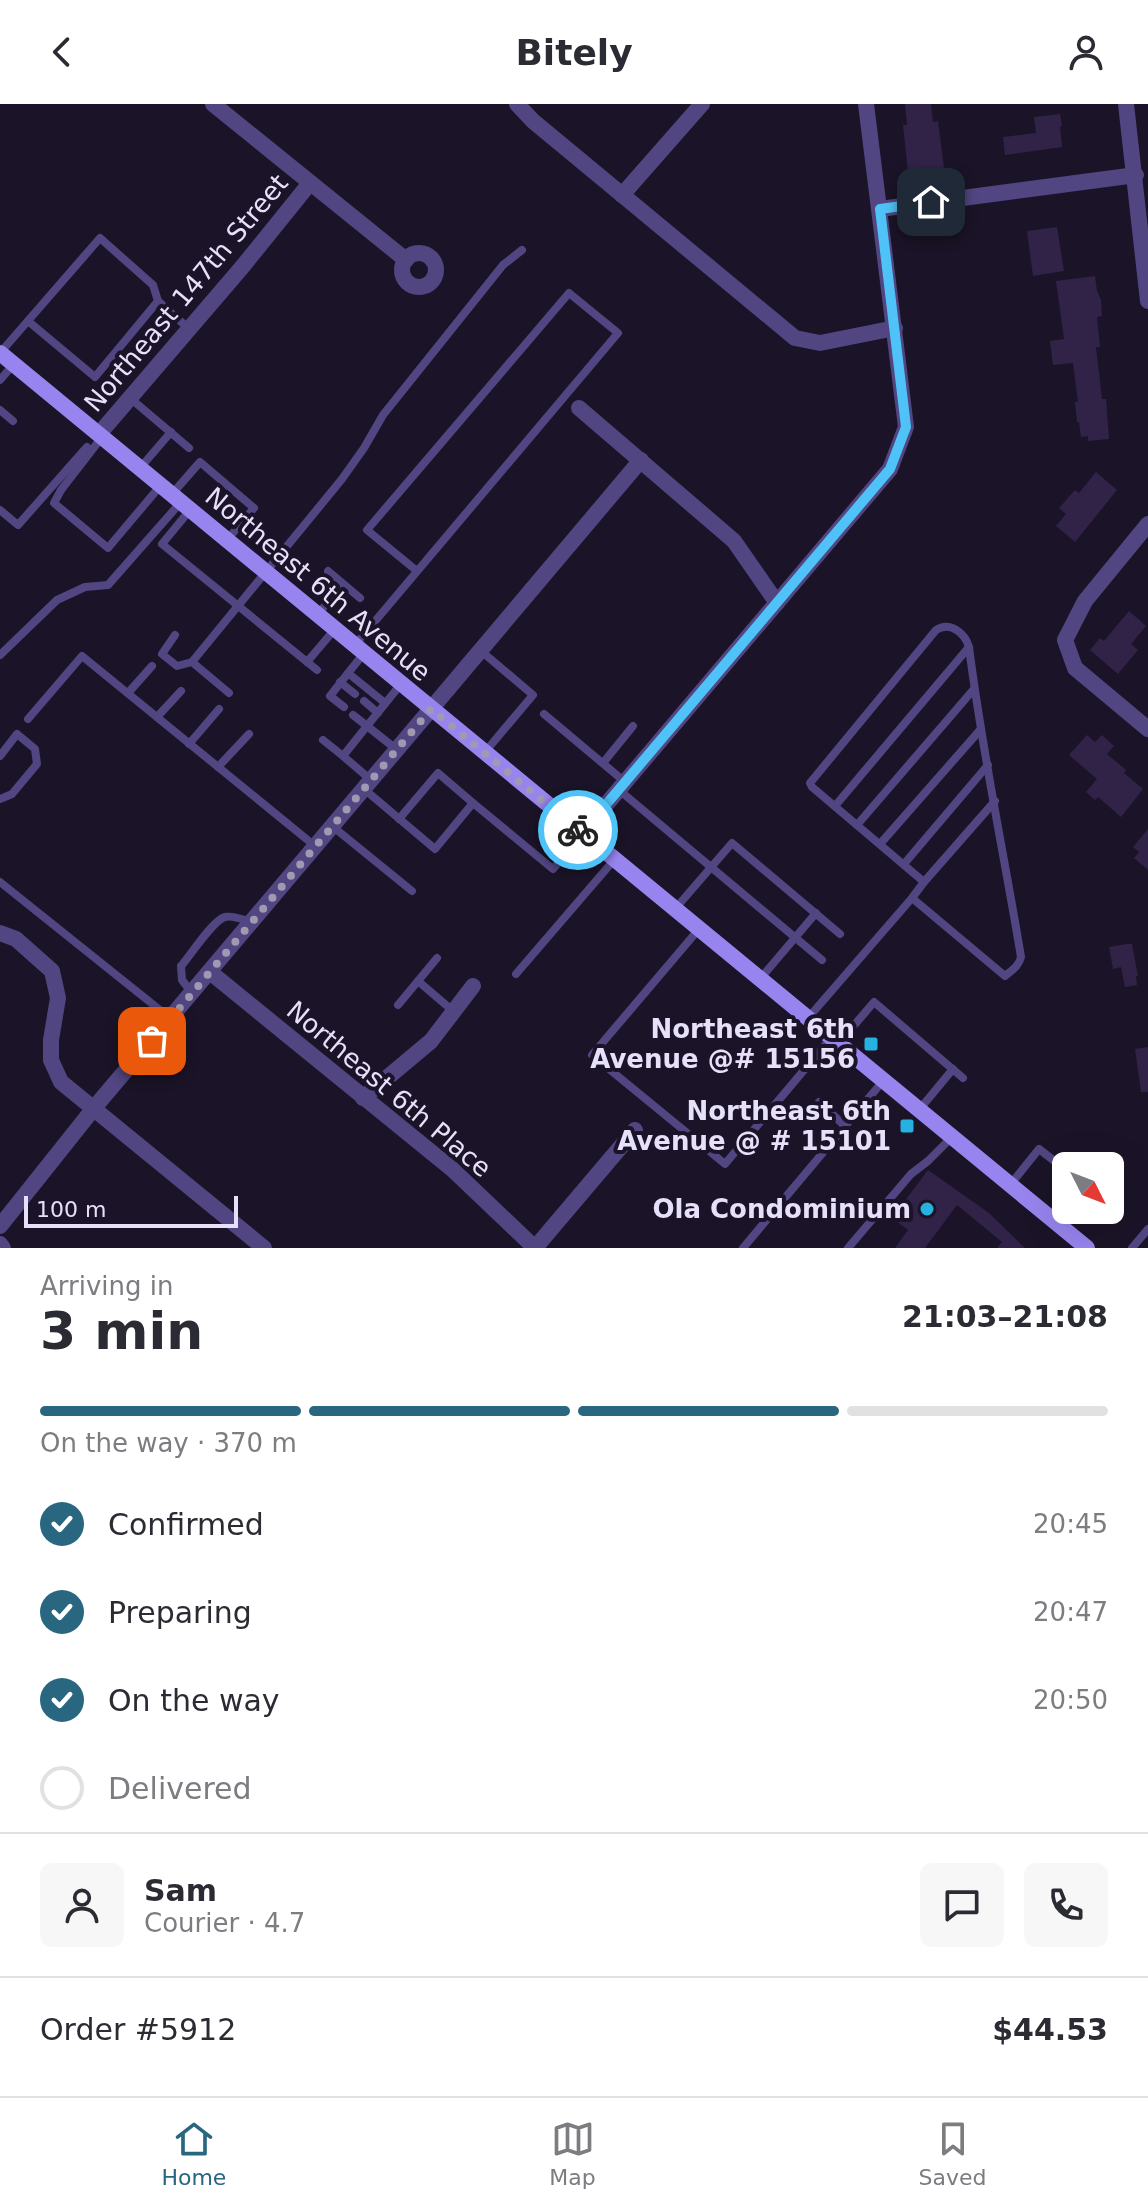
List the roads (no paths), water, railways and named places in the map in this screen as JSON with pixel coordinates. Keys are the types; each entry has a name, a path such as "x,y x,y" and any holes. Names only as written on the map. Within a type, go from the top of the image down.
{"main road":[{"name":"Northeast 6th Avenue","path":"5,357 1052,1219"},
{"name":"Northeast 6th Avenue","path":"1058,1224 1084,1247"}],"street":[{"path":"213,104 406,260"},
{"path":"517,104 533,121 795,338 820,343 895,328"},
{"path":"622,195 702,104"},
{"path":"582,833 890,469 906,427 866,104"},
{"path":"1126,104 1148,301"},
{"path":"880,209 1136,175"},
{"name":"Northeast 147th Street","path":"100,435 310,183"},
{"path":"1137,204 1148,191"},
{"path":"579,408 734,541 777,603"},
{"path":"0,1226 94,1108 641,460"},
{"path":"1148,524 1085,601 1065,640 1075,668 1148,729"},
{"path":"0,933 16,939 52,971 58,998 51,1060 61,1082 264,1248"},
{"name":"Northeast 6th Place","path":"210,972 452,1169 535,1248"},
{"path":"363,1098 431,1041 473,986"},
{"path":"535,1248 635,1130"}],"lane":[{"path":"0,380 5,357 28,321 100,238 153,285 158,301 188,328"},
{"path":"175,635 162,654 177,666 192,662 342,479 403,388 503,265 522,250"},
{"path":"344,707 330,696 348,673 359,649 417,571 618,333 569,293 367,530 417,571"},
{"path":"28,321 95,377 158,301"},
{"path":"129,397 189,448"},
{"path":"0,410 13,421"},
{"path":"140,468 171,432"},
{"path":"100,435 54,503 108,548 176,497"},
{"path":"0,510 18,525 100,435"},
{"path":"0,655 57,600 85,587 108,585 200,462 254,508 227,540"},
{"path":"176,497 162,544 317,670"},
{"path":"328,571 360,598"},
{"path":"317,615 343,584"},
{"path":"912,898 1005,976 1018,966 1021,957 969,647 967,640 950,626 936,630 810,783 924,882"},
{"path":"307,662 335,629"},
{"path":"835,806 969,647"},
{"path":"480,651 533,695 484,753"},
{"path":"28,719 82,656 315,847"},
{"path":"192,662 229,693"},
{"path":"128,693 152,666"},
{"path":"348,673 385,703"},
{"path":"340,682 355,694"},
{"path":"343,756 401,684"},
{"path":"857,825 974,688"},
{"path":"157,717 181,691"},
{"path":"364,701 378,713"},
{"path":"189,744 219,709"},
{"path":"544,714 603,763 622,785 712,867 822,960"},
{"path":"353,715 396,749"},
{"path":"603,763 633,726"},
{"path":"880,844 981,729"},
{"path":"0,756 17,734 35,749 37,764 12,794 0,799"},
{"path":"218,767 249,734"},
{"path":"323,740 343,756 399,819 435,849 473,803"},
{"path":"904,864 988,765"},
{"path":"399,819 438,773 553,869 582,833"},
{"path":"808,1018 995,801"},
{"path":"332,826 412,891"},
{"path":"675,909 732,843 840,934"},
{"path":"516,974 614,860"},
{"path":"0,882 171,1018"},
{"path":"760,979 816,913"},
{"path":"192,993 182,980 181,966 221,918 228,916 252,922"},
{"path":"699,929 592,1055 725,1164 874,1002 963,1078"},
{"path":"398,1005 437,958"},
{"path":"418,981 453,1011"},
{"path":"919,1110 953,1069"},
{"path":"743,1248 883,1081"},
{"path":"819,1102 845,1126"},
{"path":"848,1248 911,1174 952,1137"},
{"path":"1010,1185 1039,1149 1052,1159"},
{"path":"1132,1248 1148,1229"}],"place":[{"name":"Northeast 6th Avenue @# 15156","path":"871,1044"},
{"name":"Northeast 6th Avenue @ # 15101","path":"907,1126"},
{"name":"Ola Condominium","path":"927,1209"}]}
